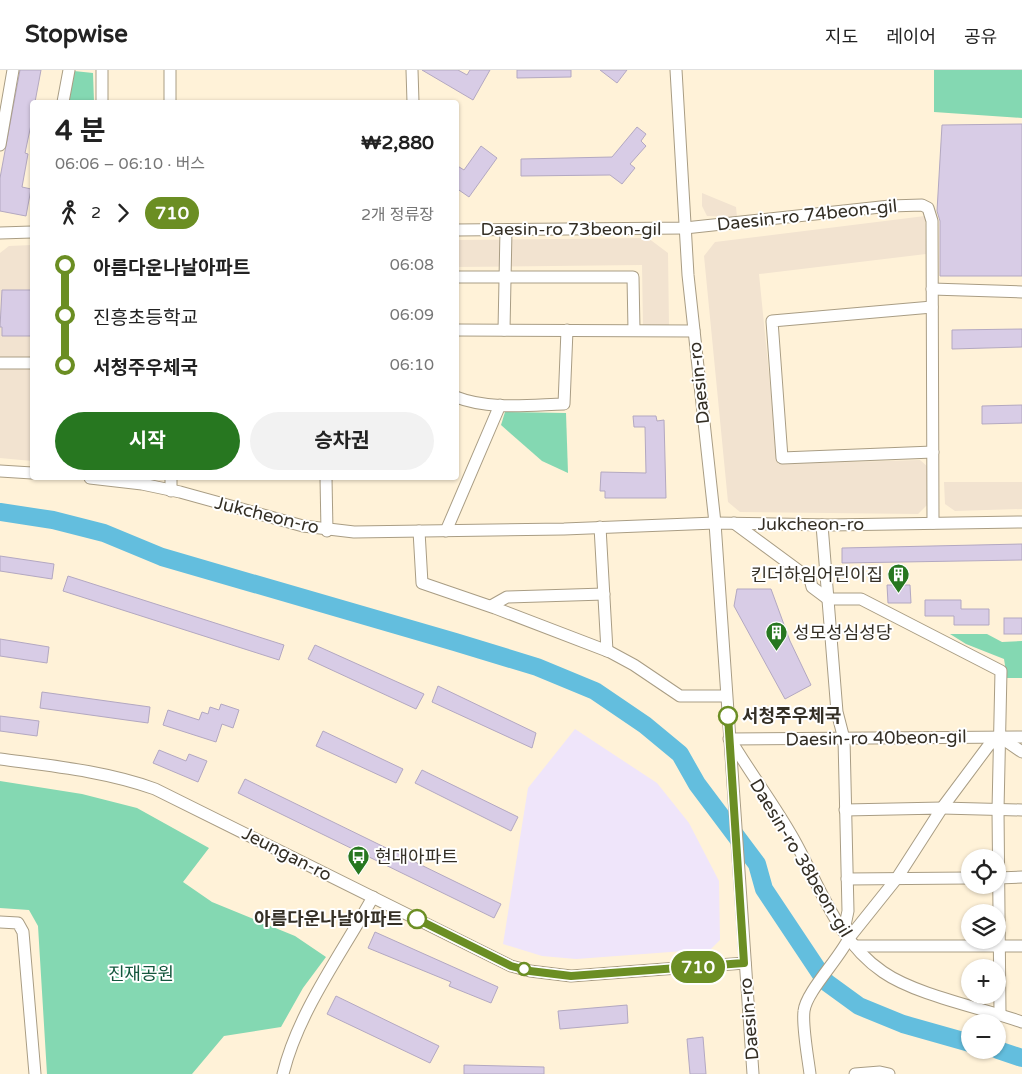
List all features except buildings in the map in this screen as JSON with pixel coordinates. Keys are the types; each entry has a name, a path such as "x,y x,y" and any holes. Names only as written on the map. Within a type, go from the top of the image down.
{"street":[{"path":"0,145 4,100 13,70"},
{"path":"63,100 69,70"},
{"path":"102,70 102,100"},
{"path":"170,70 170,100"},
{"path":"412,70 412,100"},
{"name":"Daesin-ro","path":"676,70 685,228 715,523 753,1074"},
{"name":"Daesin-ro 74beon-gil","path":"685,228 922,204 928,208 932,221 932,289"},
{"name":"Daesin-ro 73beon-gil","path":"459,230 685,228"},
{"path":"504,330 506,230"},
{"path":"0,233 30,232"},
{"path":"459,277 634,278 634,330"},
{"path":"933,523 932,289 1022,292"},
{"path":"932,307 772,321 782,458 933,452"},
{"path":"459,330 694,331"},
{"path":"459,398 471,403 500,405 564,404 567,330"},
{"path":"0,363 30,363"},
{"path":"446,531 500,405"},
{"path":"0,471 30,473"},
{"name":"Jukcheon-ro","path":"107,480 142,484 328,531 600,528 715,523 822,525 1022,522"},
{"path":"171,480 171,491"},
{"path":"326,480 328,531"},
{"path":"734,523 810,579 812,588 828,599 861,599 1001,671 998,849"},
{"path":"822,525 837,712 844,739 848,941"},
{"path":"600,528 607,651"},
{"path":"419,531 422,583 491,606 607,651 634,665 680,696 726,696"},
{"path":"491,606 507,597 604,594"},
{"path":"1000,737 1022,752"},
{"path":"810,1074 804,1012 808,999 848,941 896,878 942,808 989,745 1000,737"},
{"name":"Daesin-ro 40beon-gil","path":"730,742 1022,737"},
{"name":"Daesin-ro 38beon-gil","path":"730,742 771,800 848,941 883,972 908,985 1000,1014"},
{"name":"Jeungan-ro","path":"0,759 94,772 147,786 185,803 511,966 530,971 571,976 744,963"},
{"path":"845,810 942,808 1022,810"},
{"path":"847,879 961,878"},
{"path":"1006,878 1022,878"},
{"path":"283,1074 290,1048 304,1018 373,897"},
{"path":"0,922 18,923 23,932 35,1074"},
{"path":"848,941 961,945"},
{"path":"1006,946 1022,946"},
{"path":"999,949 1000,1014"},
{"name":"Daesin-ro 38beon-gil","path":"1006,1016 1022,1022"},
{"path":"854,1074 880,1072 889,1074"}],"shaded area":[{"path":"702,193 736,207 737,217 707,216 702,206"},
{"path":"925,216 926,254 759,274 778,464 920,460 928,467 928,504 918,514 740,512 728,502 704,256 715,242"},
{"path":"648,238 668,253 669,326 643,327 642,265 459,267 459,240"},
{"path":"30,245 30,461 0,458 0,253 9,246"},
{"path":"944,482 1022,482 1022,509 955,511 945,504"},
{"path":"575,729 657,783 689,823 719,881 720,940 711,949 576,959 542,956 503,944 528,788"}],"green space":[{"path":"934,70 1022,70 1022,118 934,112"},
{"path":"74,71 93,73 94,100 69,100"},
{"path":"505,412 566,413 568,473 542,461 501,425"},
{"path":"950,634 987,634 1002,642 1022,641 1022,678 1007,678 1004,659 966,644"},
{"name":"진재공원","path":"0,781 82,794 137,808 209,848 183,882 212,902 295,936 326,957 303,988 281,1027 224,1036 192,1074 47,1074 38,926 29,910 0,908"}],"waterway":[{"path":"0,512 53,520 104,533 162,557 537,667 595,691 645,725 680,754 697,784 757,864 764,889 826,982 859,1006 903,1024 961,1040"},
{"path":"1006,1053 1022,1058"}],"bus line":[{"name":"710","path":"417,919 511,966 550,974 571,976 744,963 728,716"}],"place":[{"name":"킨더하임어린이집","path":"899,594"},
{"name":"성모성심성당","path":"777,652"},
{"name":"서청주우체국","path":"728,716"},
{"name":"현대아파트","path":"359,876"},
{"name":"아름다운나날아파트","path":"417,919"}]}
